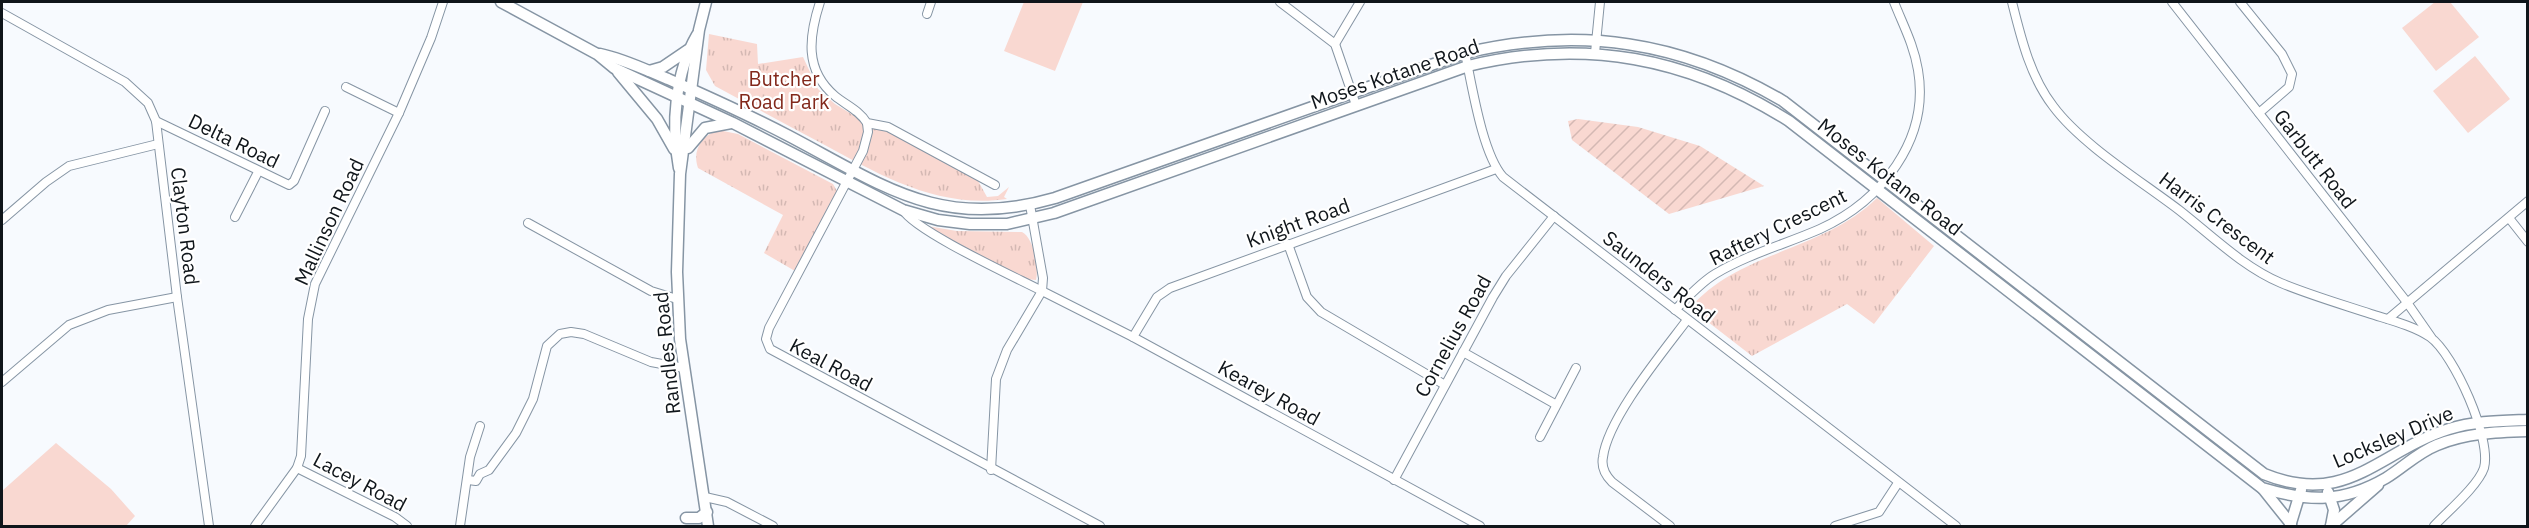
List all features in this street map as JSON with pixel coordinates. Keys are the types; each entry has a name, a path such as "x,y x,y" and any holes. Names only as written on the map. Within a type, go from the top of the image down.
{"street":[{"name":"Mallinson Road","path":"255,526 297,468 302,441 308,319 313,292 399,112 431,38 443,2"},
{"name":"Moses Kotane Road","path":"501,2 597,54 614,68 733,123 903,210 938,220 970,224 1007,224 1033,219 1468,66 1526,55 1595,53 1676,67 1735,90 1789,121 2262,488 2300,497 2331,498"},
{"name":"Randles Road","path":"681,154 691,104 699,30 706,2"},
{"path":"820,2 810,38 813,66 825,87 859,113 867,123 888,127 995,185"},
{"path":"927,14 931,2"},
{"path":"1280,2 1335,44 1356,105"},
{"path":"1335,44 1360,2"},
{"path":"1595,53 1600,2"},
{"name":"Raftery Crescent","path":"1675,310 1714,274 1831,223 1861,205 1887,180 1904,154 1919,103 1916,57 1894,2"},
{"name":"Harris Crescent","path":"2012,2 2022,40 2044,93 2054,108 2086,138 2240,258 2270,278 2388,319 2431,338 2454,369 2479,428 2483,470 2434,526"},
{"name":"Garbutt Road","path":"2172,2 2406,301 2431,338"},
{"path":"2240,2 2282,54 2292,74 2289,87 2259,113"},
{"name":"Clayton Road","path":"2,13 126,82 148,103 156,121 177,297 209,526"},
{"name":"Randles Road","path":"699,30 688,50 679,84 681,154 677,299 684,368 708,526"},
{"name":"Moses Kotane Road","path":"597,54 618,58 739,111 906,197 942,207 982,210 1030,205 1464,53 1531,41 1596,40 1659,49 1733,74 1783,101 2264,474 2281,481 2325,484"},
{"path":"649,71 663,67 688,50"},
{"path":"1464,53 1496,169"},
{"path":"614,68 664,129 681,154 705,128 733,123"},
{"path":"345,87 399,112"},
{"name":"Delta Road","path":"156,121 258,172 291,184 325,111"},
{"name":"Keal Road","path":"867,123 866,144 769,328 766,339 770,349 991,470 1100,526"},
{"path":"2,220 46,182 69,166 158,144"},
{"name":"Saunders Road","path":"1496,169 1509,183 1956,526"},
{"name":"Knight Road","path":"1133,337 1152,304 1170,288 1496,169"},
{"path":"235,217 258,172"},
{"path":"2388,319 2406,301 2528,201"},
{"path":"991,470 996,379 1000,366 1042,291 1043,278 1030,205"},
{"name":"Kearey Road","path":"903,210 910,220 930,233 1133,337 1480,526"},
{"name":"Cornelius Road","path":"1394,480 1506,276 1554,216"},
{"path":"2509,218 2528,242"},
{"path":"528,223 651,291 677,299"},
{"path":"1954,250 1962,238"},
{"path":"1288,244 1306,297 1321,312 1445,385"},
{"path":"2020,301 2028,290"},
{"path":"2,382 69,325 108,310 177,297"},
{"path":"1670,526 1612,482 1605,473 1602,460 1622,413 1687,320"},
{"path":"468,480 476,481 480,474 489,470 516,433 534,399 547,346 560,334 572,332 585,334 651,362 684,368"},
{"path":"2090,356 2098,345"},
{"path":"1463,352 1555,404"},
{"path":"1540,437 1555,404 1576,368"},
{"name":"Locksley Drive","path":"2331,526 2334,510 2325,484 2339,482 2364,473 2435,434 2528,420"},
{"path":"460,526 470,457 480,426"},
{"name":"Locksley Drive","path":"2331,498 2356,492 2387,477 2426,450 2479,428 2528,431"},
{"name":"Lacey Road","path":"297,468 395,517 407,526"},
{"path":"2331,526 2387,477"},
{"path":"1835,526 1879,512 1898,483"},
{"path":"2290,525 2300,497 2301,484"},
{"path":"2262,488 2290,525"},
{"path":"705,497 727,502 773,526"},
{"path":"686,518 699,518 707,512"}],"green space":[{"path":"1024,2 1083,2 1055,71 1004,51"},
{"path":"2435,2 2450,2 2479,37 2436,71 2402,28"},
{"name":"Butcher Road Park","path":"709,34 757,44 758,64 803,57 818,89 835,104 876,129 890,132 977,179 987,197 998,196 1009,187 1004,197 1007,199 981,201 957,199 910,187 865,167 715,86 706,70"},
{"path":"2475,56 2510,99 2468,133 2433,91"},
{"path":"1578,119 1638,127 1700,146 1764,186 1669,214 1572,140 1568,121"},
{"path":"718,130 738,134 833,184 837,191 795,271 764,253 783,215 698,168 696,156 699,145 707,136"},
{"path":"1877,198 1934,246 1874,324 1847,304 1752,356 1690,308 1710,289 1732,274 1832,230 1855,216"},
{"path":"921,225 957,231 1022,232 1030,240 1035,254 1036,280 1027,279"},
{"path":"56,443 111,489 135,516 126,526 2,526 2,491"}]}
